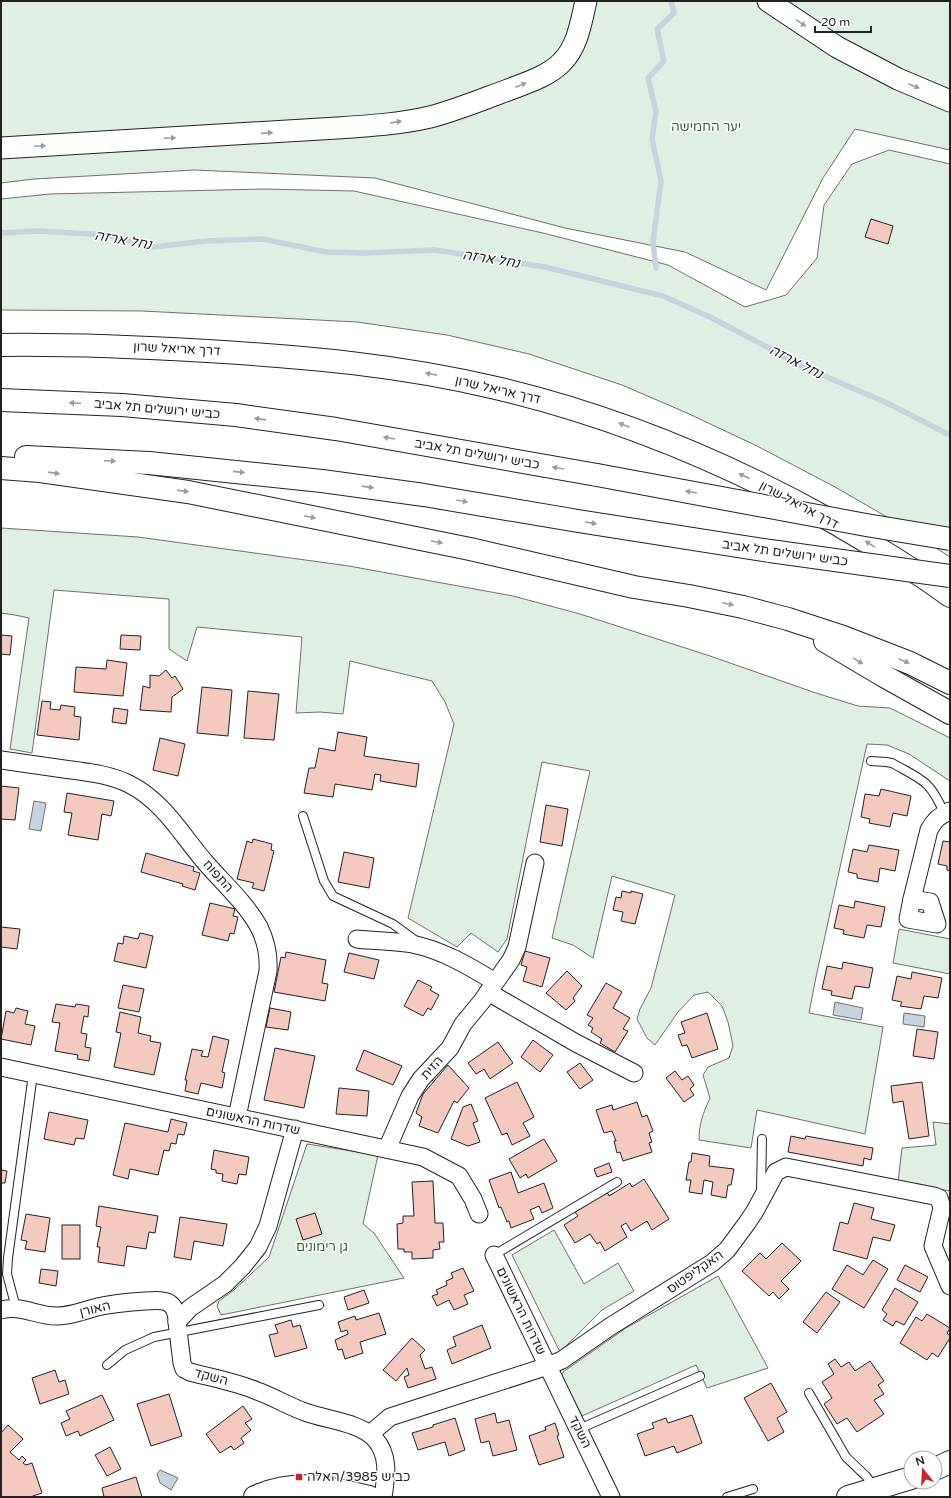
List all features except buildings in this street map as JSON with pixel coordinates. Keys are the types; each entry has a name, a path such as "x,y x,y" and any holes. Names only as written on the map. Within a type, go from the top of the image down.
{"main road":[{"name":"דרך אריאל שרון","path":"1,345 111,346 319,358 420,372 488,386 534,398 615,422 665,441 751,479 859,537 950,596"},
{"name":"כביש ירושלים תל אביב","path":"1,400 122,405 236,416 336,429 950,539"},
{"name":"כביש ירושלים תל אביב","path":"1,456 149,463 322,480 770,551 950,576"},
{"path":"1,468 40,471 188,492 470,549 634,587 690,596 743,607 788,619 876,649 950,683"},
{"path":"788,619 950,713"},
{"path":"848,1497 903,1480"},
{"path":"255,1497 275,1490 301,1486 334,1488 369,1497"}],"street":[{"path":"1,148 337,128 393,123 430,117 520,86 545,74 561,63 571,51 578,34 586,1"},
{"path":"768,1 837,47 898,79 950,101"},
{"name":"התפוח","path":"1,760 98,774 120,780 137,788 146,794 164,811 255,921 266,946 268,971 237,1117"},
{"path":"912,899 929,830 933,823 947,812"},
{"name":"הזית","path":"387,1149 410,1096 421,1079 450,1048 463,1024 511,960 517,947 535,863"},
{"path":"357,940 410,944 423,947 465,964 492,987 576,1043 634,1073"},
{"name":"שדרות הראשונים","path":"1,1067 423,1157 459,1176 473,1199 479,1214"},
{"path":"178,1327 190,1308 225,1284 244,1266 258,1247 268,1226 295,1129"},
{"name":"האקליפטוס","path":"370,1434 390,1417 548,1366 562,1360 611,1326 712,1263 727,1250 737,1237 761,1200 776,1172 786,1167 939,1198 942,1208 933,1246 950,1286"},
{"name":"שדרות הראשונים","path":"494,1255 548,1366"},
{"name":"האורן","path":"8,1309 55,1316 67,1316 119,1303 157,1301 168,1303 173,1307 177,1316 178,1327"},
{"name":"השקד","path":"178,1327 184,1369 259,1391 304,1412 363,1429 370,1434 381,1448 385,1458 387,1472 383,1497"},
{"name":"השקד","path":"548,1366 611,1497"}],"lane":[{"path":"871,761 892,763 925,782 947,812"},
{"path":"303,816 324,881 333,896 393,924 423,947"},
{"path":"8,1309 8,1258 33,1074"},
{"path":"761,1200 762,1139"},
{"path":"494,1255 617,1182"},
{"path":"107,1365 126,1350 178,1327 319,1305"},
{"path":"579,1429 700,1376"},
{"path":"809,1393 846,1457 866,1476 875,1489"},
{"path":"727,1497 752,1489"}],"green space":[{"name":"יער החמישה","path":"1,1 950,1 950,150 855,129 823,178 766,290 685,252 565,228 375,178 194,170 34,179 1,183"},
{"path":"889,150 950,164 950,557 899,524 835,487 757,446 687,413 622,385 529,354 447,335 357,322 142,311 1,310 1,199 50,194 264,189 354,191 543,233 668,265 745,307 786,295 817,258 824,205 852,164"},
{"path":"1,528 138,537 349,566 513,596 580,614 858,706 890,708 950,738 950,781 909,754 887,745 867,744 816,977 809,1013 883,1027 865,1134 757,1110 751,1148 699,1140 702,1119 710,1098 703,1075 708,1067 729,1058 733,1046 728,1022 722,1006 708,992 694,995 678,1012 655,1045 647,1038 637,1019 640,1009 651,988 675,895 612,876 593,958 573,945 552,938 590,771 542,762 507,939 498,952 471,933 457,947 408,918 454,724 445,702 432,681 350,661 343,714 320,712 296,713 302,637 197,627 187,661 169,649 169,599 54,590 32,753 10,749 29,618 1,613"},
{"path":"899,929 950,939 950,974 893,963"},
{"path":"933,1122 950,1124 950,1191 898,1182 902,1148 936,1145"},
{"name":"גן רימונים","path":"307,1144 378,1155 363,1224 374,1233 404,1278 221,1315 217,1306 219,1301 234,1290 269,1257"},
{"path":"554,1230 584,1284 618,1263 634,1291 602,1310 560,1352 512,1255"},
{"path":"718,1276 768,1368 707,1388 696,1365 582,1416 562,1377 563,1372 626,1328"}],"shaded area":[{"path":"34,801 46,803 41,831 29,829"},
{"path":"835,1002 863,1008 861,1020 833,1015"},
{"path":"904,1013 925,1016 924,1027 903,1024"},
{"path":"160,1470 178,1478 171,1490 160,1483 157,1474"}],"waterway":[{"path":"656,268 653,242 661,181 652,139 656,112 648,78 664,61 657,29 674,13 671,1"},
{"name":"נחל ארזה","path":"1,233 38,231 109,235 154,247 205,241 263,239 326,252 364,253 435,250 545,267 663,296 712,318 797,364 887,403 950,435"}],"place":[{"name":"כביש 3985/האלה","path":"299,1477"}]}
